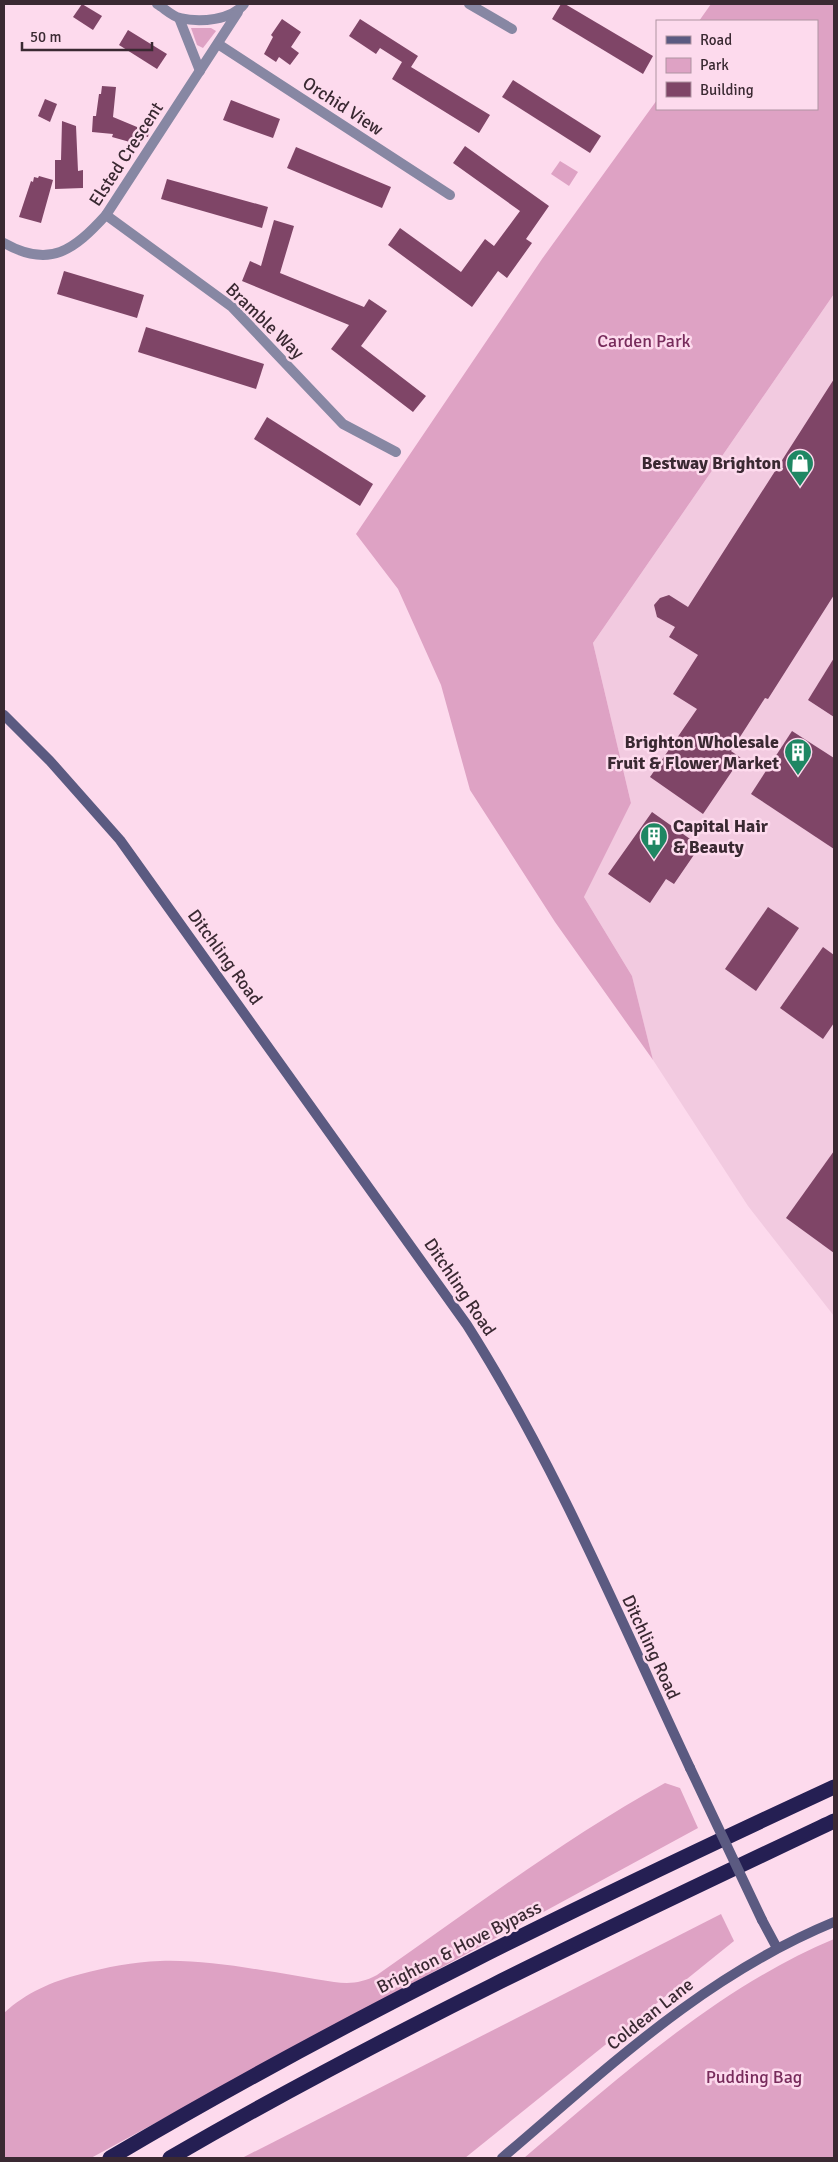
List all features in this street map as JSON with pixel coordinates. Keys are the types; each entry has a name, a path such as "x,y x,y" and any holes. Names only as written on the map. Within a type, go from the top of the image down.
{"highway":[{"name":"Brighton & Hove Bypass","path":"110,2158 363,2018 504,1945 670,1863 834,1787"},
{"path":"170,2158 376,2044 519,1972 834,1821"}],"street":[{"path":"157,4 179,18 202,20 220,17 241,8"},
{"path":"469,4 512,29"},
{"name":"Elsted Crescent","path":"4,243 18,250 47,255 74,247 86,238 106,215 241,8"},
{"path":"179,18 200,71"},
{"name":"Orchid View","path":"218,44 450,195"},
{"name":"Bramble Way","path":"106,215 232,307 343,424 396,452"},
{"name":"Ditchling Road","path":"4,715 50,761 120,840 467,1325 502,1379 539,1448 762,1920 778,1948"},
{"name":"Coldean Lane","path":"502,2158 652,2030 695,1998 736,1971 778,1948 834,1922"}],"shaded area":[{"path":"834,294 834,1316 748,1206 653,1060 632,976 584,897 631,803 593,643"}],"green space":[{"name":"Carden Park","path":"711,4 834,4 834,294 593,643 631,803 584,897 632,976 653,1060 555,922 470,790 441,685 398,589 356,534 542,259 656,101 656,110 818,110 818,20 700,20"},
{"path":"191,28 211,28 216,31 203,48 197,45"},
{"path":"560,161 578,172 569,186 551,174"},
{"path":"665,1783 680,1788 698,1828 91,2158 4,2158 4,2013 22,1999 40,1989 91,1971 160,1961 202,1962 340,1983 366,1980 377,1975 591,1827"},
{"path":"721,1914 734,1941 465,2158 242,2158"},
{"name":"Pudding Bag","path":"834,1939 834,2158 524,2158 633,2066 710,2008 750,1982"}],"building":[{"path":"82,4 102,16 93,30 73,17"},
{"path":"561,4 565,4 653,56 643,74 552,19"},
{"path":"282,19 301,32 291,47 299,53 290,65 279,57 276,62 264,54 273,37 271,35"},
{"path":"360,19 418,56 411,67 490,115 479,133 392,79 402,62 380,48 376,54 349,36"},
{"path":"128,30 167,54 157,69 119,45"},
{"path":"513,80 601,136 590,153 502,97"},
{"path":"102,86 116,87 113,117 149,132 148,137 141,136 137,144 112,137 113,134 92,132 93,116 96,116"},
{"path":"45,99 57,104 50,122 38,116"},
{"path":"231,100 280,119 273,138 223,120"},
{"path":"62,121 76,126 78,171 83,170 83,188 55,189 55,160 61,160"},
{"path":"465,146 549,206 526,239 532,243 507,278 498,271 472,307 388,245 400,228 461,272 485,239 494,246 520,211 453,163"},
{"path":"296,147 391,187 382,208 287,168"},
{"path":"39,176 53,180 41,223 19,217 31,181 33,182 34,177 38,178"},
{"path":"167,179 268,207 262,228 161,199"},
{"path":"274,220 294,226 280,273 364,307 369,299 387,311 361,346 426,396 413,412 331,349 349,325 242,281 250,261 261,266"},
{"path":"64,271 144,295 137,318 57,294"},
{"path":"146,327 264,364 256,389 138,352"},
{"name":"Bestway Brighton","path":"834,379 834,595 768,699 765,698 731,751 741,758 703,814 650,777 697,709 673,694 698,655 669,637 675,627 657,617 654,605 660,598 669,595 688,607"},
{"path":"267,417 373,484 360,506 254,439"},
{"path":"834,658 834,717 808,700"},
{"name":"Brighton Wholesale Fruit & Flower Market","path":"792,731 834,758 834,849 751,794"},
{"name":"Capital Hair & Beauty","path":"652,812 700,846 674,884 666,879 650,903 608,874"},
{"path":"768,907 799,928 756,991 725,969"},
{"path":"823,947 834,955 834,1023 823,1039 780,1008"},
{"path":"834,1151 834,1253 786,1218"}],"place":[{"name":"Bestway Brighton","path":"800,487"},
{"name":"Brighton Wholesale Fruit & Flower Market","path":"798,776"},
{"name":"Capital Hair & Beauty","path":"654,860"}]}
